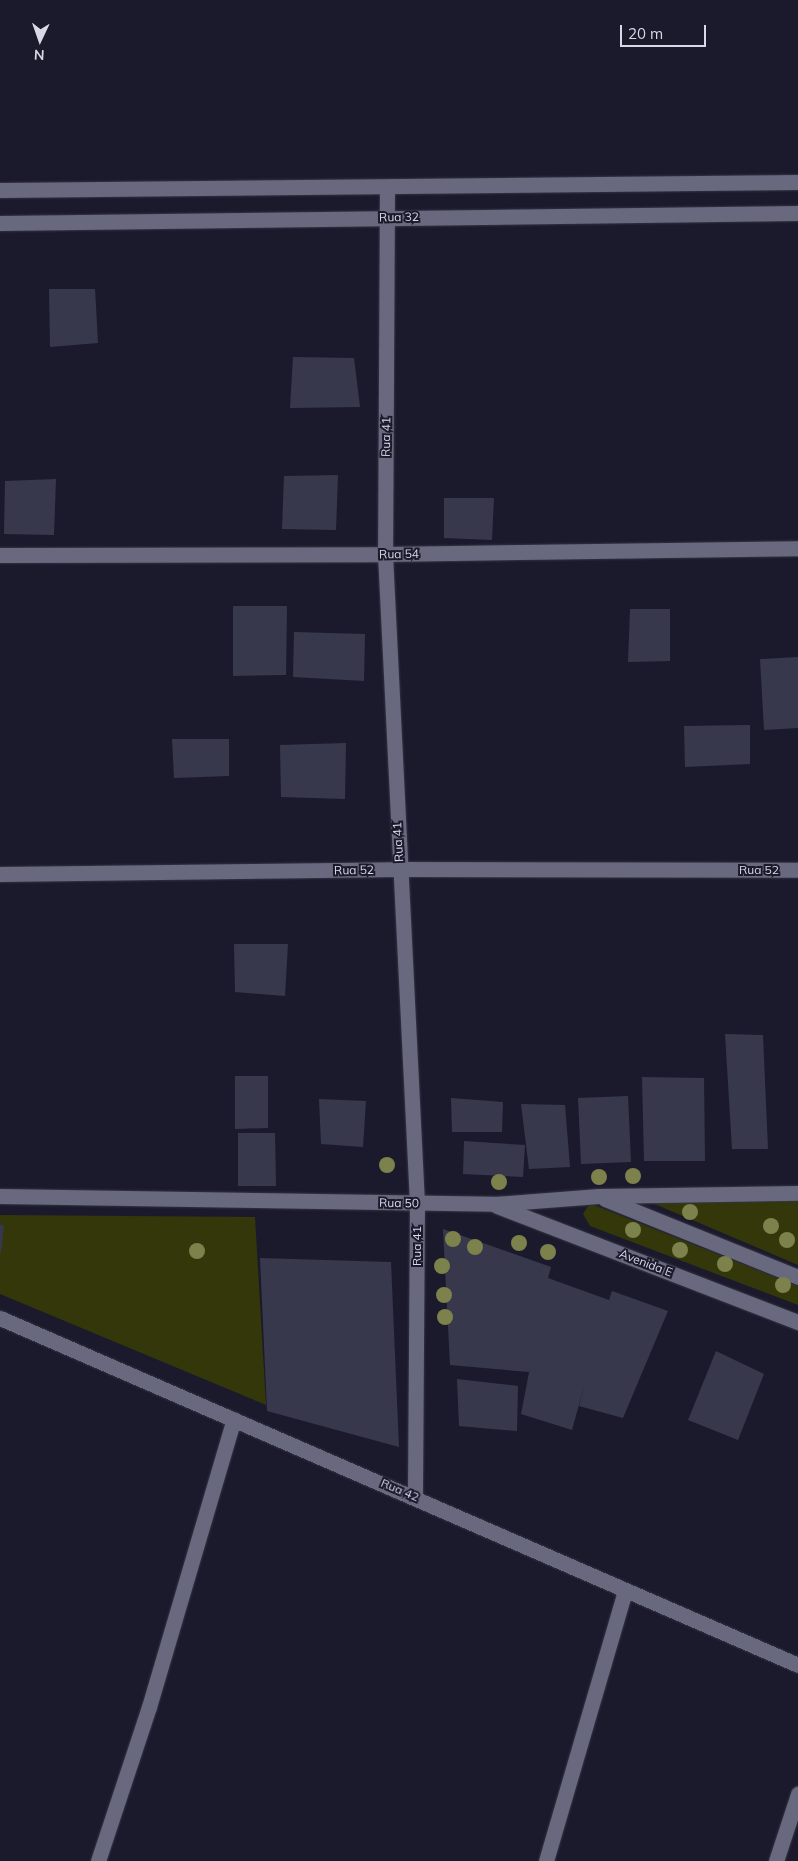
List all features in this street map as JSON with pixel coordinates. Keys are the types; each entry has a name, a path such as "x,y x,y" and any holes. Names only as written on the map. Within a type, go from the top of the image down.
{"street":[{"path":"0,190 798,182"},
{"name":"Rua 41","path":"387,187 389,217 385,554 399,869 417,1204 415,1497"},
{"name":"Rua 32","path":"0,223 798,213"},
{"name":"Rua 54","path":"0,555 385,554 798,548"},
{"name":"Rua 52","path":"0,874 399,869 798,870"},
{"name":"Rua 50","path":"0,1196 494,1204 599,1196 798,1193"},
{"path":"599,1196 798,1277"},
{"name":"Avenida E","path":"494,1204 798,1322"},
{"name":"Rua 42","path":"0,1318 798,1665"},
{"path":"98,1861 150,1708 234,1419"},
{"path":"546,1861 625,1590"},
{"path":"776,1861 798,1794"}],"green space":[{"path":"798,1197 798,1265 650,1202"},
{"path":"594,1205 798,1286 798,1305 590,1226 583,1214 588,1206"},
{"path":"0,1215 255,1217 266,1405 0,1294"}],"building":[{"path":"49,289 95,289 98,343 50,347"},
{"path":"293,357 354,358 360,407 290,408"},
{"path":"338,475 336,530 282,529 284,476"},
{"path":"56,479 54,535 4,534 5,481"},
{"path":"444,498 494,498 492,540 444,538"},
{"path":"233,606 287,606 286,675 233,676"},
{"path":"630,609 670,609 670,661 628,662"},
{"path":"294,632 365,634 364,681 293,677"},
{"path":"798,657 798,728 764,730 760,659"},
{"path":"750,725 750,764 685,767 684,726"},
{"path":"172,739 229,739 229,776 174,778"},
{"path":"346,743 345,799 281,797 280,745"},
{"path":"234,944 288,944 285,996 235,992"},
{"path":"725,1034 763,1035 768,1149 732,1149"},
{"path":"235,1076 268,1076 268,1128 235,1129"},
{"path":"642,1077 704,1078 705,1161 644,1161"},
{"path":"628,1096 631,1162 581,1164 578,1098"},
{"path":"451,1098 503,1102 502,1132 452,1132"},
{"path":"319,1099 366,1101 363,1147 321,1144"},
{"path":"521,1104 565,1105 570,1167 529,1169"},
{"path":"238,1133 275,1133 276,1186 238,1186"},
{"path":"464,1141 525,1145 523,1177 463,1174"},
{"path":"0,1224 4,1226 1,1253 0,1253"},
{"path":"443,1229 551,1267 548,1278 609,1300 612,1291 668,1311 623,1418 579,1406 586,1379 572,1430 521,1414 532,1357 529,1372 450,1365"},
{"path":"260,1258 391,1262 399,1447 267,1411"},
{"path":"716,1351 764,1374 738,1440 688,1420"},
{"path":"457,1379 518,1386 517,1431 459,1426"}]}
